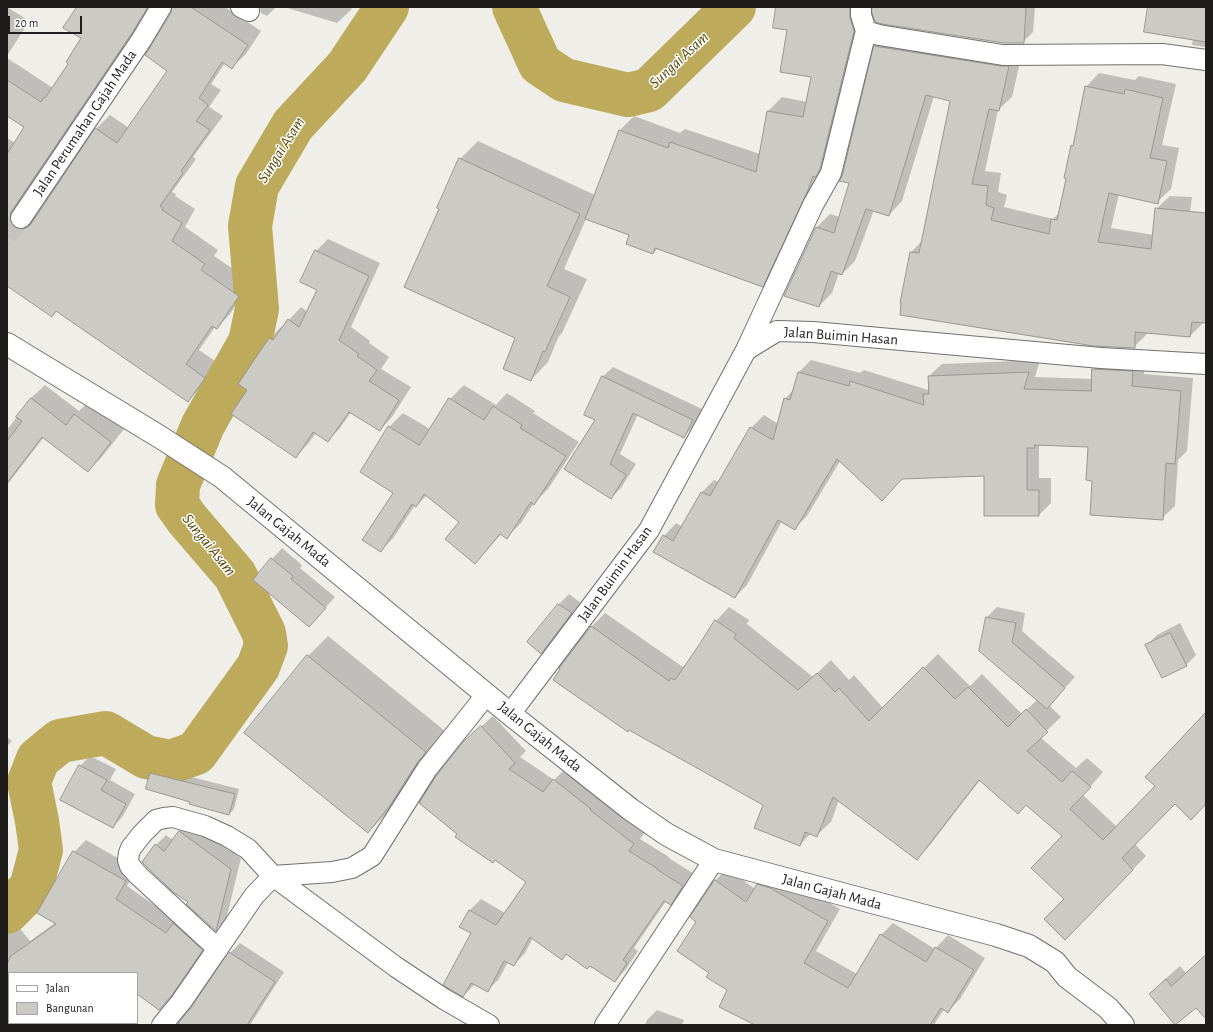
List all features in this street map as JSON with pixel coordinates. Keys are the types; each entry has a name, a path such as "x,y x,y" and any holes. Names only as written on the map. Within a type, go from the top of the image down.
{"main road":[{"name":"Jalan Gajah Mada","path":"7,344 160,437 222,477 510,714 630,809 666,834 714,860 996,935 1029,946 1055,962 1067,977 1108,1008 1123,1025"}],"street":[{"name":"Jalan Perumahan Gajah Mada","path":"20,218 142,38 161,7"},
{"path":"746,350 813,205 831,173 866,31 861,15 861,7"},
{"path":"866,31 879,35 1003,55 1162,54 1206,60"},
{"name":"Jalan Buimin Hasan","path":"510,714 649,530 746,350 777,331 813,332 1101,358 1206,364"},
{"path":"162,1025 182,1002 254,896 273,876 332,872 352,868 372,856 427,769 487,694"},
{"path":"218,949 130,866 128,860 131,848 156,820 173,817 204,826 226,836 248,849 273,876 402,971 444,999 489,1025"},
{"path":"605,1025 714,860"}],"building":[{"path":"77,7 148,7 11,212 11,223 14,227 20,229 26,228 31,224 95,128 117,143 167,71 145,55 171,13 172,7 191,7 248,45 232,69 222,62 199,98 208,105 196,121 210,130 181,171 183,173 160,206 163,208 162,210 182,223 172,241 205,264 201,270 239,296 217,329 212,326 186,364 205,378 188,402 56,311 52,317 7,286 7,154 24,127 7,116 7,80 41,102 44,97 45,98 68,64 66,62 81,38 63,28"},
{"path":"776,7 850,7 850,18 854,31 820,169 816,177 813,176 763,287 655,248 653,254 626,244 629,235 585,219 619,130 668,148 670,142 756,172 767,111 803,117 811,77 780,72 787,30 773,28"},
{"path":"872,7 1026,7 1024,43 1004,43 882,24 875,22"},
{"path":"1148,7 1206,7 1206,42 1144,32"},
{"path":"874,46 1009,66 999,111 989,109 972,184 988,186 986,205 994,208 991,220 1049,234 1051,219 1057,220 1066,179 1064,178 1071,145 1073,146 1085,86 1124,94 1125,89 1163,98 1150,158 1167,161 1158,204 1109,193 1098,242 1151,249 1155,208 1206,213 1206,323 1192,322 1190,337 1135,332 1135,348 1094,346 900,315 900,303 910,252 919,253 950,101 926,95 889,216 866,209 842,275 831,271 819,307 784,296 816,227 834,233 849,183 839,181 842,176"},
{"path":"459,158 580,214 547,286 570,297 545,352 543,351 531,381 503,369 515,338 404,287 439,209 437,208"},
{"path":"315,250 369,276 339,340 359,354 357,356 377,370 369,381 399,400 380,431 349,412 328,442 313,432 296,458 231,414 247,390 238,384 269,338 273,340 288,319 299,327 317,290 300,282"},
{"path":"1092,369 1133,371 1132,386 1181,391 1175,464 1166,463 1163,520 1090,515 1092,481 1086,480 1088,447 1034,445 1035,448 1027,448 1027,490 1039,490 1039,516 984,516 984,476 902,479 882,501 837,459 795,530 778,520 735,598 653,552 663,535 673,541 701,492 710,496 750,427 773,440 784,398 790,400 798,372 849,386 850,381 924,405 923,394 929,394 928,376 1029,372 1024,389 1091,391"},
{"path":"602,376 693,420 684,438 633,413 610,464 626,475 611,499 564,469 595,420 584,415"},
{"path":"31,398 66,425 74,414 111,442 88,472 42,437 7,483 7,441 22,421 16,417"},
{"path":"449,398 484,420 493,406 522,425 520,428 566,456 534,505 531,502 507,539 500,534 475,564 445,539 459,522 424,494 416,507 412,504 381,552 362,540 393,493 360,472 388,426 419,445"},
{"path":"271,558 293,576 291,579 326,608 309,627 253,580"},
{"path":"558,604 572,613 541,654 527,642"},
{"path":"986,617 1016,623 1012,642 1065,688 1047,709 979,651"},
{"path":"715,620 736,634 734,638 798,690 817,673 835,692 839,688 869,721 923,667 955,699 968,687 1008,727 1026,709 1048,732 1027,751 1062,782 1072,771 1091,787 1070,809 1103,840 1155,786 1145,777 1206,712 1206,804 1191,820 1175,804 1122,858 1133,870 1065,940 1044,919 1064,899 1031,868 1062,836 1026,805 1018,814 979,780 917,860 833,797 817,837 805,832 800,846 754,828 763,805 629,730 628,732 553,680 560,669 559,668 591,626 669,681 671,678 675,680"},
{"path":"1170,633 1187,666 1162,678 1145,645"},
{"path":"307,655 426,752 417,763 391,804 368,833 244,733"},
{"path":"481,726 515,763 509,769 543,792 553,779 634,844 629,851 683,886 671,905 664,901 623,960 627,963 615,982 590,966 587,969 566,954 562,960 530,937 514,966 504,961 488,992 471,983 463,997 443,985 471,933 459,927 469,910 496,925 526,882 495,860 493,863 455,837 457,834 419,803 436,776 462,743"},
{"path":"79,765 107,780 101,790 126,804 113,828 60,800"},
{"path":"150,773 235,794 229,815 189,804 190,802 146,789"},
{"path":"179,831 231,869 216,931 186,904 188,902 173,892 142,862 155,844 164,851"},
{"path":"73,851 126,881 116,899 166,933 173,923 203,950 172,995 159,1010 138,995 138,972 7,973 7,964 11,956 56,924 37,913"},
{"path":"715,880 746,902 757,884 770,888 828,921 804,963 848,988 880,934 926,962 935,947 974,970 948,1013 941,1008 930,1025 755,1025 719,1007 727,990 706,977 709,973 677,951 696,922 690,917"},
{"path":"229,952 275,982 247,1025 181,1025 178,1023 190,1009"},
{"path":"1206,955 1206,1019 1196,1008 1175,1025 1149,994 1166,979 1171,986"}],"waterway":[{"name":"Sungai Asam","path":"7,912 31,888 41,850 29,782 38,759 60,741 106,733 146,757 171,762 196,753 258,667 266,646 264,633 235,575 187,519 177,505 178,485 203,425 250,342 257,309 250,226 257,186 293,125 347,67 387,7"},
{"name":"Sungai Asam","path":"514,7 540,64 564,80 628,95 649,90 734,7"}],"tunnel":[{"path":"7,236 21,218"}]}
